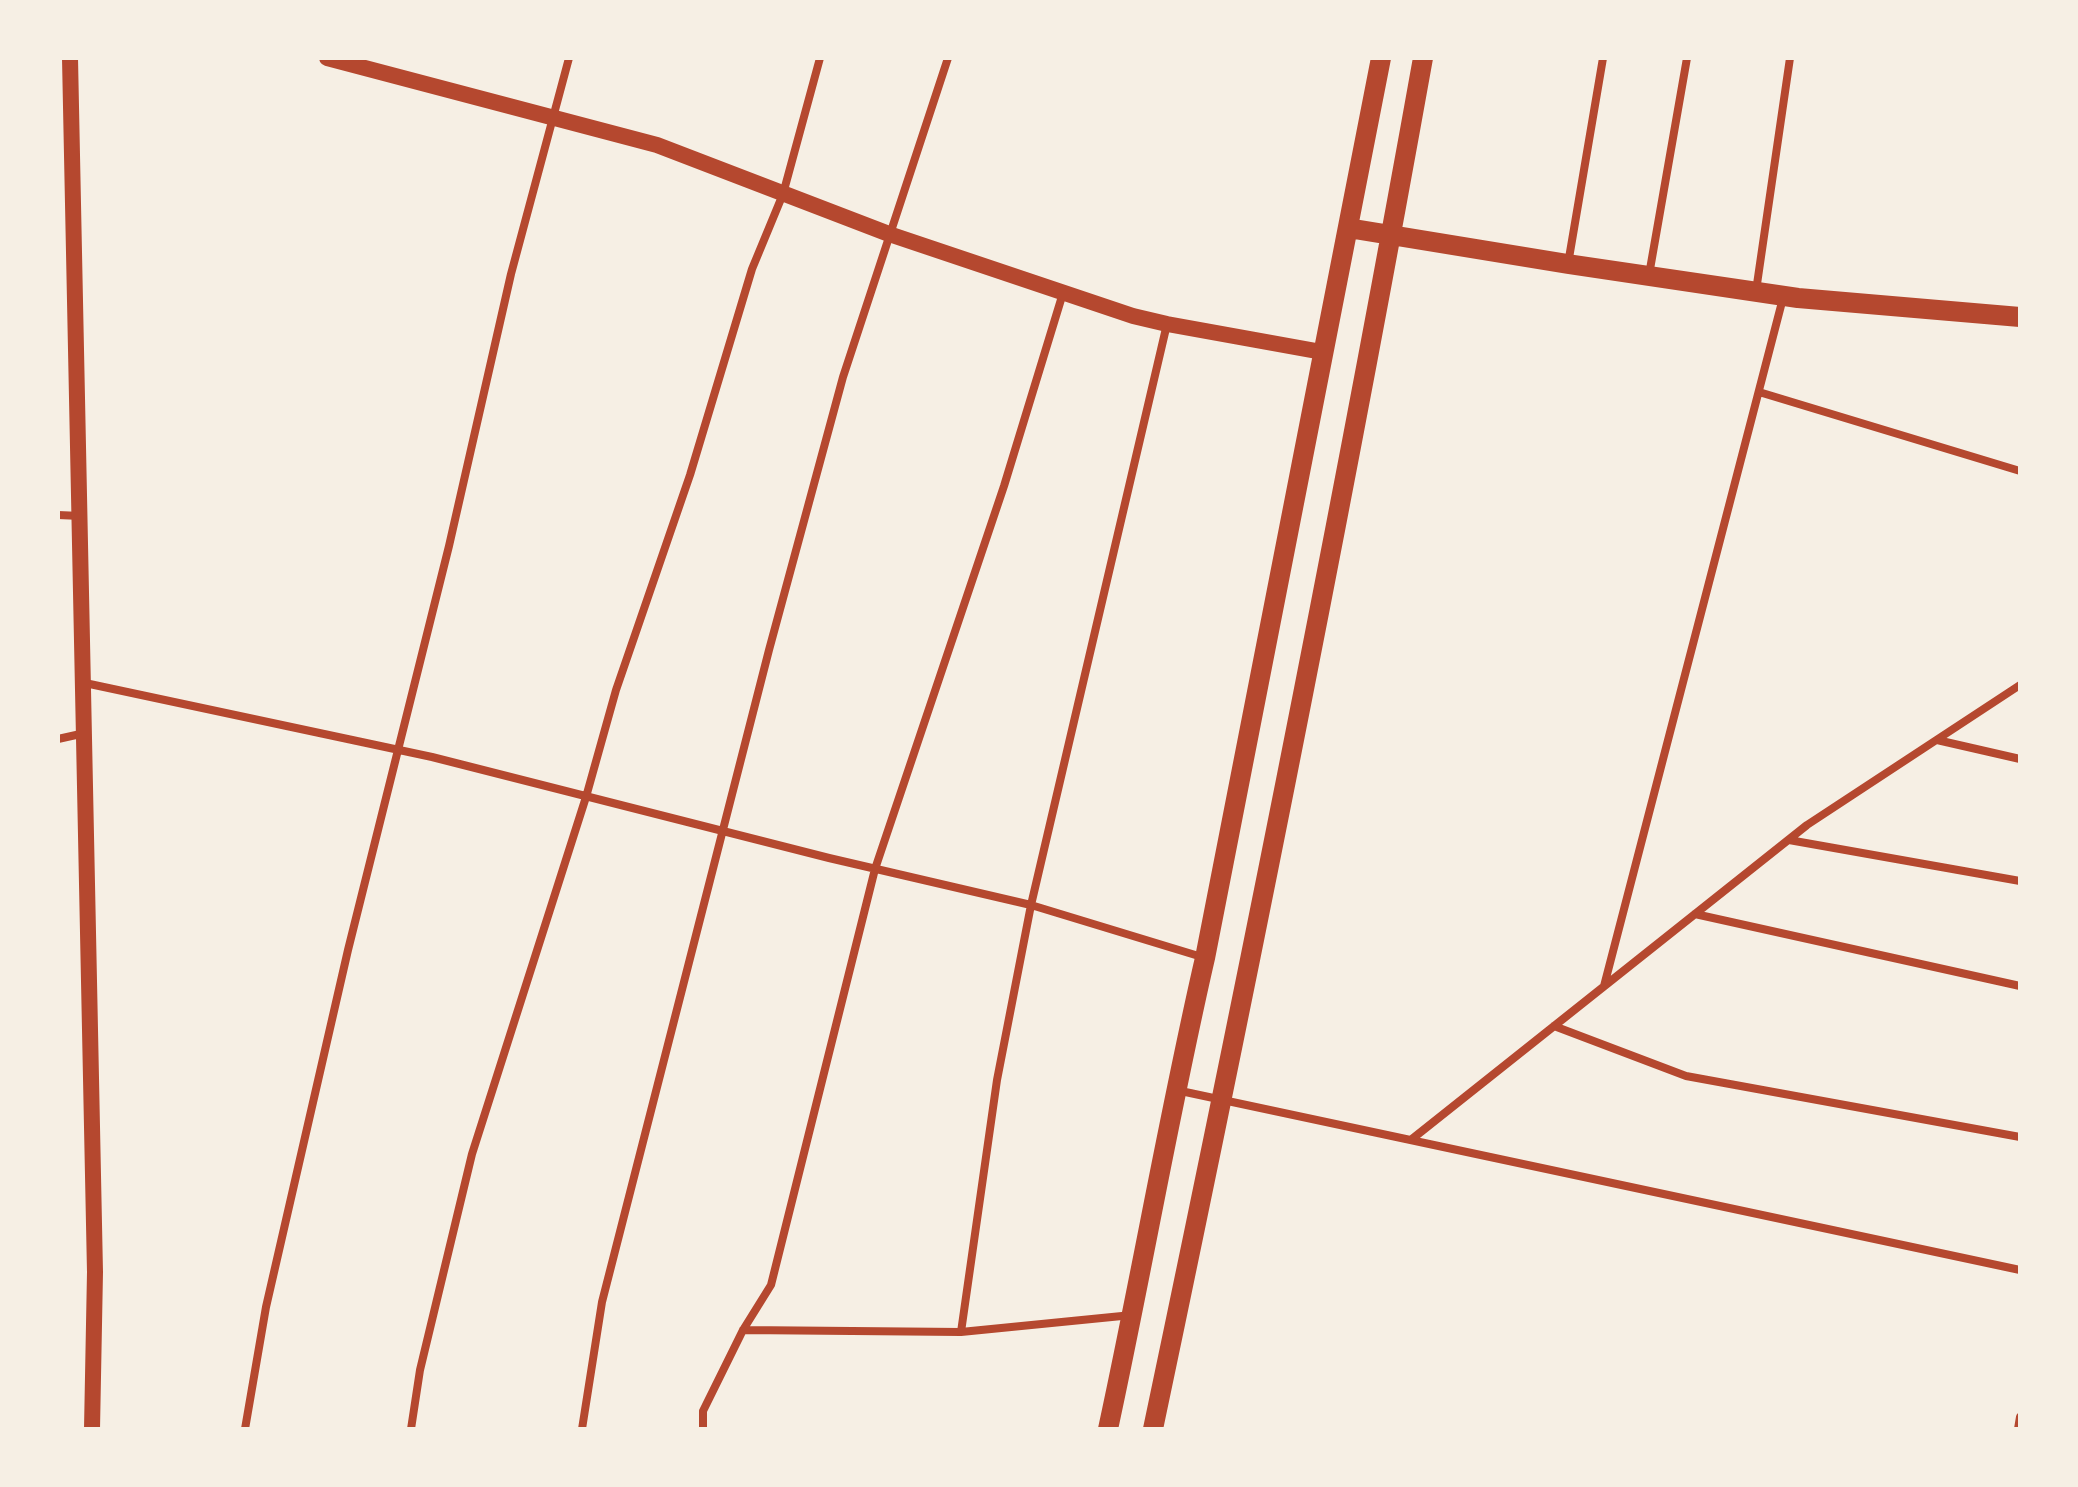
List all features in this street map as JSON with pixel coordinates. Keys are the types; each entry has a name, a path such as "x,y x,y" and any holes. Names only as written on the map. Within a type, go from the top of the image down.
{"main road":[{"path":"70,58 95,1272 92,1429"},
{"path":"327,58 657,145 889,234 1167,324 1322,352"},
{"path":"1108,1429 1133,1315 1175,1090 1205,958 1381,58"},
{"path":"1153,1429 1222,1100 1392,235 1423,58"},
{"path":"1348,228 1756,292 2020,317"}],"street":[{"path":"245,1429 266,1307 348,950 449,546 511,274 569,58"},
{"path":"411,1429 420,1370 472,1154 586,797 616,690 690,475 752,269 783,194 820,58"},
{"path":"582,1429 602,1302 722,831 843,377 948,58"},
{"path":"1568,264 1603,58"},
{"path":"1649,276 1687,58"},
{"path":"1756,292 1790,58"},
{"path":"703,1429 703,1411 743,1330 771,1285 875,869 1004,486 1063,292"},
{"path":"1603,986 1784,295"},
{"path":"961,1332 997,1080 1031,905 1167,324"},
{"path":"1759,392 2020,471"},
{"path":"58,515 81,516"},
{"path":"85,683 397,750 1031,905 1205,958"},
{"path":"1412,1139 1789,840 2020,685"},
{"path":"58,739 85,733"},
{"path":"1937,740 2020,759"},
{"path":"1789,840 2020,881"},
{"path":"1695,914 2020,986"},
{"path":"1554,1026 1686,1076 2020,1137"},
{"path":"1175,1090 2020,1270"},
{"path":"743,1330 961,1332 1133,1315"},
{"path":"2018,1429 2020,1417"}]}
